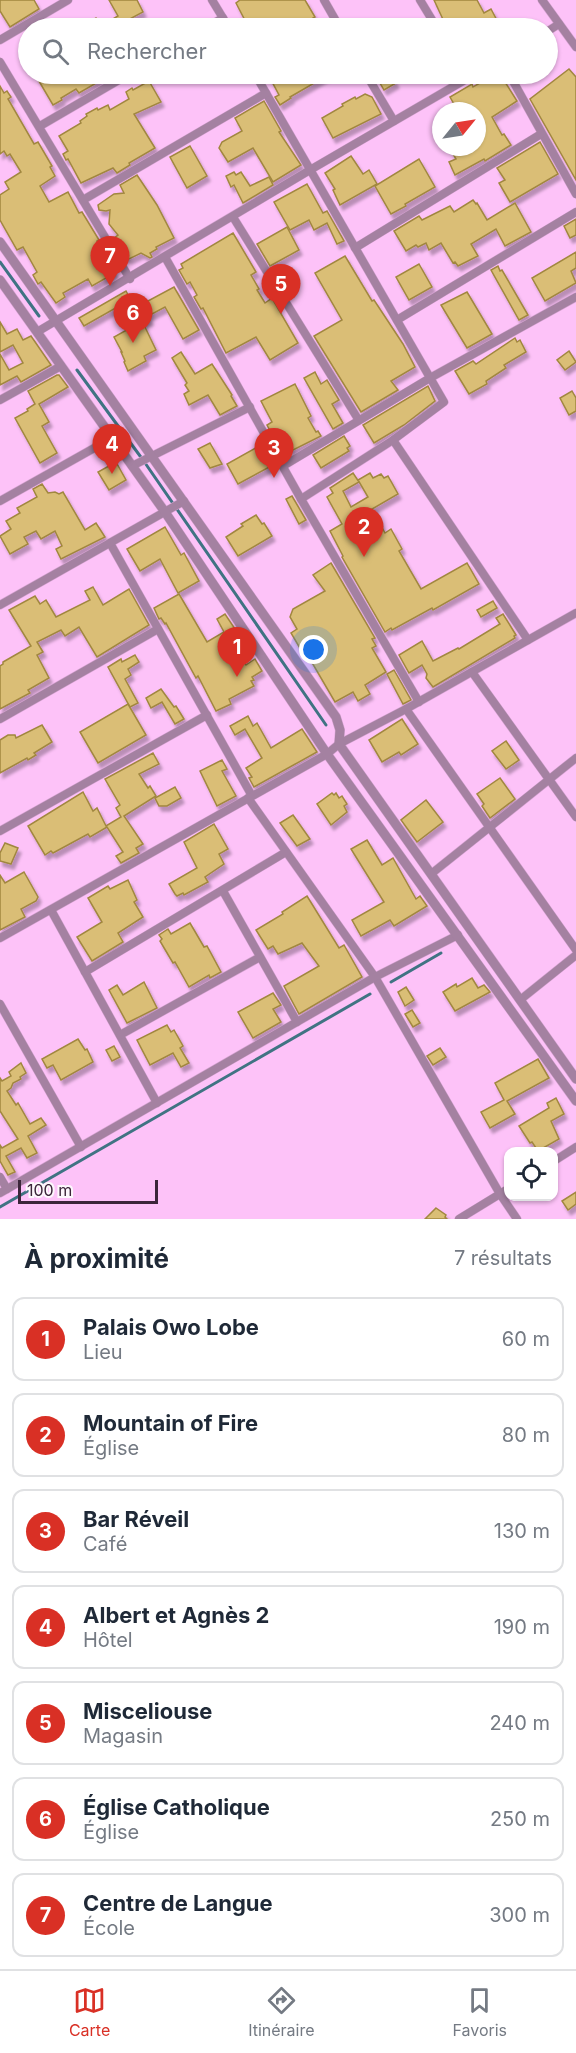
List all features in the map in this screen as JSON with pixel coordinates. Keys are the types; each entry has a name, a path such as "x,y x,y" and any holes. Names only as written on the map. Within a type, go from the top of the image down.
{"street":[{"path":"37,18 68,0"},
{"path":"212,0 223,18"},
{"path":"324,0 334,18"},
{"path":"420,0 431,18"},
{"path":"542,0 555,18"},
{"path":"559,24 576,47"},
{"path":"0,40 18,29"},
{"path":"0,62 130,279"},
{"path":"39,126 112,84"},
{"path":"261,84 444,402 393,440 301,499"},
{"path":"372,84 394,121"},
{"path":"37,333 452,84"},
{"path":"514,84 576,194"},
{"path":"83,200 266,93"},
{"path":"355,248 541,134"},
{"path":"397,320 576,212"},
{"path":"233,217 358,419"},
{"path":"0,242 336,717 340,730 339,744 576,1079"},
{"path":"165,257 301,499 419,702"},
{"path":"0,280 165,512 327,754 576,1101"},
{"path":"283,466 358,419 576,297"},
{"path":"0,400 61,366"},
{"path":"132,466 250,407"},
{"path":"0,501 112,438"},
{"path":"393,440 528,640"},
{"path":"0,605 184,501"},
{"path":"110,543 250,797 286,852 375,977 500,1194 517,1219"},
{"path":"0,938 327,754 339,744 419,702 576,613"},
{"path":"0,719 158,629"},
{"path":"472,672 576,817"},
{"path":"406,709 576,950"},
{"path":"0,831 207,716"},
{"path":"431,874 576,758"},
{"path":"85,972 286,852"},
{"path":"223,891 297,1022"},
{"path":"51,910 157,1103"},
{"path":"0,1177 3,1191 375,977 472,932"},
{"path":"520,1000 576,955"},
{"path":"120,1035 260,957"},
{"path":"0,1004 81,1146"},
{"path":"558,1158 576,1147"},
{"path":"459,1219 469,1216 504,1192"}],"building":[{"path":"0,0 34,0 39,9 24,18 18,18 18,22 10,27 0,11"},
{"path":"109,0 137,0 143,12 132,18 115,18 118,16"},
{"path":"240,0 305,0 315,17 244,18 236,3"},
{"path":"434,0 477,0 484,13 491,9 496,18 442,18"},
{"path":"569,69 576,77 576,180 530,99 550,84 558,84 558,77"},
{"path":"41,84 94,84 79,93 76,89 53,105"},
{"path":"144,84 151,84 161,102 134,114 155,148 117,173 113,168 81,183 63,154 68,151 59,136 81,123 80,121 87,116 86,114 97,108 98,110 108,105 110,110 129,99 126,92 132,88 133,90"},
{"path":"273,84 313,84 280,105 275,97 279,95"},
{"path":"381,84 394,84 384,90"},
{"path":"472,84 473,87 478,84 506,84 517,101 492,117 502,135 504,134 511,145 485,161 484,159 455,175 449,162 456,159 454,156 486,156 486,102 453,102 450,97"},
{"path":"0,86 4,93 7,91 11,97 8,99 34,144 38,142 52,166 50,167 55,176 40,186 49,202 68,192 79,213 82,212 99,240 97,241 115,273 92,286 88,279 63,293 65,297 56,303 41,282 38,284 33,275 37,272 23,247 17,250 0,220 0,195 9,189 5,182 21,172 10,154 7,156 4,151 0,154"},
{"path":"365,94 372,97 381,114 333,138 322,118 343,106 342,104"},
{"path":"264,101 281,131 279,132 301,165 273,182 253,148 228,162 219,148 222,142 242,131 235,118"},
{"path":"540,142 558,174 510,202 499,183 505,180 497,168"},
{"path":"190,146 207,176 187,188 170,157"},
{"path":"351,156 363,174 369,170 377,184 340,205 333,190 335,189 325,173"},
{"path":"419,159 435,187 391,214 375,186"},
{"path":"234,172 236,175 241,172 250,186 269,177 273,185 243,203 234,185 231,187 226,176"},
{"path":"137,175 157,205 174,238 156,247 157,249 150,253 152,257 150,258 141,253 129,259 124,256 114,238 118,235 109,224 110,210 99,210 98,205 114,194 124,193 120,185"},
{"path":"307,184 323,213 327,211 344,241 337,244 327,223 314,230 309,220 290,230 274,202"},
{"path":"473,200 487,220 515,203 531,232 505,246 496,229 471,244 478,256 458,266 455,262 453,263 441,243 429,250 426,243 418,247 416,245 406,251 394,231 419,216 422,220 450,206 454,212"},
{"path":"576,219 576,235 570,238 564,226"},
{"path":"287,227 299,250 270,266 257,244"},
{"path":"233,233 256,272 251,275 259,289 257,290 265,303 272,298 298,343 270,360 256,337 226,353 203,308 201,309 194,297 197,295 190,282 187,284 179,270 183,268 181,264"},
{"path":"576,252 576,268 571,271 576,283 545,301 532,278"},
{"path":"345,256 372,301 374,300 403,344 415,367 391,381 398,390 361,412 314,336 342,320 315,273"},
{"path":"419,264 432,287 409,300 396,277"},
{"path":"498,266 528,315 519,320 491,270"},
{"path":"174,287 199,330 183,339 165,307 148,316 150,320 143,323 156,350 144,356 146,361 128,371 114,337 134,326 125,310 122,312 119,306 84,326 79,318 126,291 135,308"},
{"path":"467,292 492,334 467,348 441,305"},
{"path":"0,322 7,334 17,329 23,340 31,336 51,365 21,382 17,376 0,385 0,354 9,370 23,363 13,345 0,352"},
{"path":"515,338 517,342 520,340 526,352 504,365 506,368 486,381 487,384 469,394 455,371 473,361 476,364"},
{"path":"569,351 576,362 565,370 557,360"},
{"path":"181,352 195,374 212,364 237,406 220,415 208,395 189,405 184,394 189,391 185,385 187,383 172,358"},
{"path":"315,372 321,384 327,380 339,400 332,404 343,423 333,429 304,378"},
{"path":"57,375 68,387 39,404 49,422 42,426 57,453 40,463 15,418 35,404 28,391"},
{"path":"295,384 311,416 308,418 321,436 291,451 282,436 275,440 267,425 272,422 261,401"},
{"path":"428,386 435,401 404,425 374,443 363,425"},
{"path":"572,391 576,398 576,411 569,415 560,398"},
{"path":"344,436 350,446 347,448 349,451 321,468 313,455"},
{"path":"210,443 222,464 210,468 198,449"},
{"path":"263,444 275,464 238,484 227,464"},
{"path":"116,462 126,480 109,490 98,472"},
{"path":"353,473 359,482 343,491 351,507 368,497 358,480 370,473 373,478 381,474 384,478 388,476 398,494 372,509 385,533 391,529 402,549 399,551 421,589 467,563 479,584 433,610 432,608 385,632 342,557 330,531 342,524 327,497 333,493 330,488"},
{"path":"42,484 48,493 63,492 85,530 96,523 105,537 61,559 56,549 62,546 55,531 41,539 36,531 24,537 28,544 10,554 0,536 11,529 6,521 20,513 17,508 37,497 33,489"},
{"path":"292,496 306,520 299,524 286,499"},
{"path":"256,515 272,536 238,556 226,537"},
{"path":"165,527 181,555 184,553 199,581 178,593 160,559 140,571 127,549"},
{"path":"331,563 375,638 372,639 376,646 372,648 386,672 365,685 370,694 358,701 353,692 335,702 307,654 304,655 291,633 297,629 290,617 293,609 325,591 313,575"},
{"path":"93,587 103,605 129,589 149,625 97,657 79,627 65,636 61,630 37,642 43,652 37,655 49,678 28,690 30,693 0,709 0,666 31,646 9,610 35,596 40,604 46,600 56,617 90,600 85,591"},
{"path":"179,594 207,642 224,632 217,619 225,614 241,638 237,640 241,648 238,650 246,665 255,659 262,671 252,677 254,680 251,681 254,686 229,699 231,704 216,711 198,676 196,678 166,623 161,618 159,619 154,608"},
{"path":"493,601 497,608 481,617 477,610"},
{"path":"503,614 516,635 515,638 433,687 426,678 427,674 422,665 409,673 399,655 422,641 433,661 459,649 500,624 496,618"},
{"path":"135,655 139,662 128,669 131,675 125,679 138,703 130,707 108,667 121,659 122,662"},
{"path":"394,670 411,700 403,704 387,674"},
{"path":"161,689 184,719 175,724 162,702 151,708 146,698"},
{"path":"128,704 146,735 98,763 80,732"},
{"path":"248,716 253,726 257,723 271,748 302,729 317,752 254,787 249,778 252,777 246,768 262,758 245,729 235,735 230,726"},
{"path":"402,719 418,744 401,755 399,752 382,762 369,740"},
{"path":"42,725 52,742 34,753 36,755 28,760 27,758 0,773 0,740 8,735 15,735 16,738"},
{"path":"506,741 519,760 506,769 492,751"},
{"path":"153,753 159,764 139,774 156,796 124,816 143,844 136,848 139,853 121,863 116,856 123,852 107,827 90,837 88,834 45,855 28,826 83,792 93,811 97,808 106,826 121,817 116,808 120,805 105,779"},
{"path":"222,760 227,769 222,771 236,796 217,806 200,771"},
{"path":"500,778 515,799 490,818 477,794"},
{"path":"175,787 181,798 167,806 159,806 155,798"},
{"path":"332,793 334,795 336,793 339,798 342,796 347,804 344,806 347,812 331,825 317,804"},
{"path":"426,800 443,822 417,842 401,820"},
{"path":"293,815 310,839 297,846 280,823"},
{"path":"214,824 228,849 219,854 224,864 205,877 208,882 184,895 183,893 177,896 169,884 197,868 184,842"},
{"path":"367,840 382,865 393,858 416,899 420,896 427,906 394,926 390,920 361,936 352,920 384,902 351,849"},
{"path":"5,843 18,848 11,864 0,861 0,853"},
{"path":"24,872 38,897 36,901 21,909 25,917 0,930 0,875 5,883"},
{"path":"128,880 137,900 134,902 143,917 118,933 123,942 92,961 77,937 102,922 88,898 108,886 110,889"},
{"path":"307,896 339,948 344,945 362,977 299,1014 284,986 319,966 302,943 278,954 273,946 268,949 256,930"},
{"path":"190,923 204,947 207,946 221,972 210,978 209,975 189,987 160,941 162,939 159,935 168,929 171,934"},
{"path":"472,978 478,988 484,985 490,992 455,1011 443,992"},
{"path":"144,982 157,1008 127,1023 109,990 117,985 123,995"},
{"path":"406,987 414,1000 405,1006 398,992"},
{"path":"273,993 281,1005 273,1009 281,1022 253,1038 238,1012"},
{"path":"412,1010 420,1023 413,1027 405,1014"},
{"path":"167,1025 171,1032 174,1030 183,1046 180,1048 189,1063 181,1067 173,1053 150,1065 137,1040"},
{"path":"78,1039 85,1050 87,1049 93,1062 61,1080 53,1065 47,1068 42,1059"},
{"path":"114,1046 120,1057 112,1061 106,1050"},
{"path":"440,1048 446,1057 433,1065 427,1056"},
{"path":"538,1059 549,1078 507,1101 515,1114 490,1128 481,1112 504,1100 495,1083"},
{"path":"21,1063 26,1073 7,1091 16,1105 18,1103 30,1124 41,1118 46,1125 28,1136 37,1153 27,1158 21,1148 6,1156 15,1172 8,1175 0,1161 0,1145 2,1148 18,1139 0,1111 0,1078 2,1081 11,1076 9,1072"},
{"path":"556,1098 564,1114 551,1121 559,1139 545,1147 535,1147 519,1126 549,1108 547,1103"},
{"path":"576,1192 576,1204 568,1210 562,1201"},
{"path":"436,1208 446,1215 447,1219 425,1219"}],"waterway":[{"path":"0,262 39,316"},
{"path":"77,370 143,460 326,725"},
{"path":"391,982 441,953"},
{"path":"0,1207 370,994"}],"place":[{"name":"Centre de Langue","path":"110,286"},
{"name":"Misceliouse","path":"281,314"},
{"name":"Église Catholique","path":"133,343"},
{"name":"Albert et Agnès 2","path":"112,474"},
{"name":"Bar Réveil","path":"274,478"},
{"name":"Mountain of Fire","path":"364,557"},
{"name":"Palais Owo Lobe","path":"237,677"}]}
